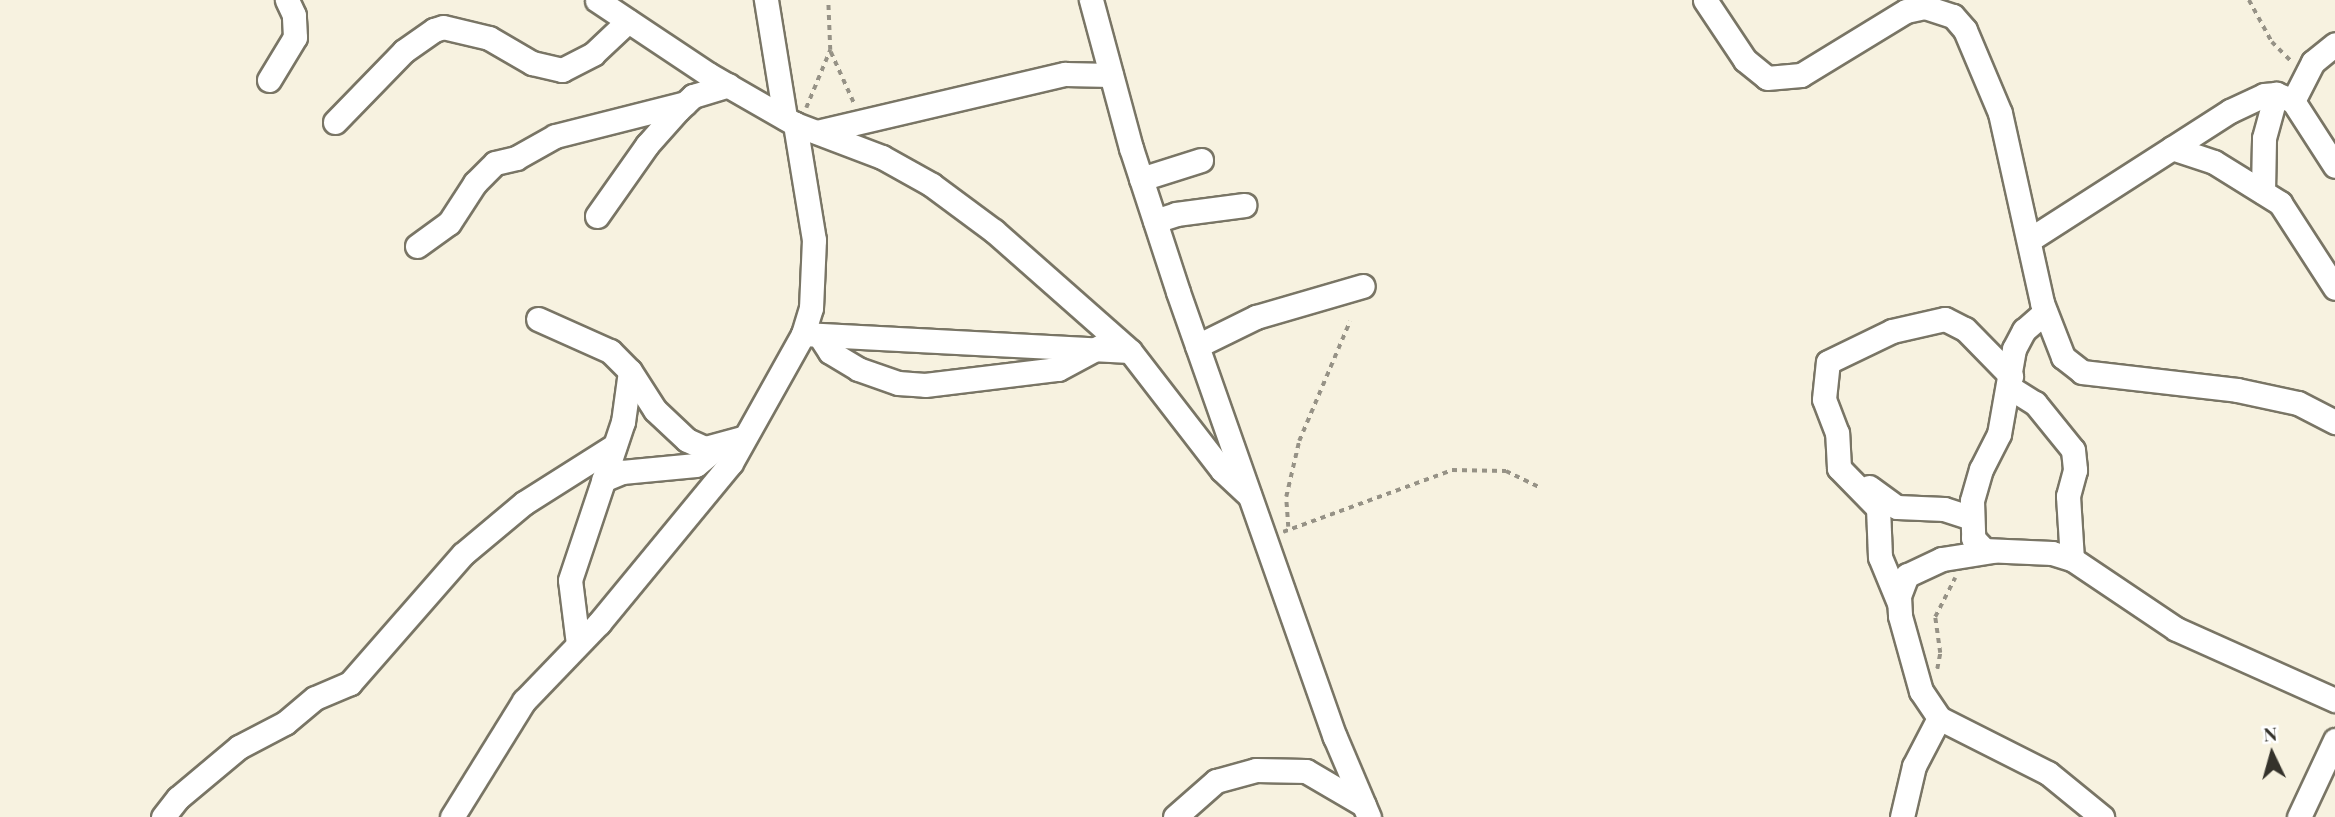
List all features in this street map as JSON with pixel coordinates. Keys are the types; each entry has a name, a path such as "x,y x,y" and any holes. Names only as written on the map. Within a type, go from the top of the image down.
{"street":[{"path":"269,80 295,37 294,15 287,0"},
{"path":"597,0 728,85 799,125 881,157 932,185 1034,264 1130,351 1223,470 1251,497"},
{"path":"452,817 524,701 578,644 712,488 811,335 814,240 799,125 766,0"},
{"path":"1091,0 1155,221 1266,542 1366,811"},
{"path":"1705,0 1740,54 1767,78 1801,75 1906,11 1945,4 1965,30 2000,113 2045,312 2063,357 2082,372 2238,390 2298,403 2335,422"},
{"path":"335,122 404,51 434,30 443,27 489,38 532,63 562,70 593,54 628,21"},
{"path":"2263,192 2264,138 2284,97 2308,72 2313,62 2335,44"},
{"path":"799,125 863,122 1065,74 1111,75"},
{"path":"597,216 647,145 685,103 702,92 728,85"},
{"path":"2029,240 2230,111 2284,97"},
{"path":"2284,97 2335,166"},
{"path":"417,246 449,223 475,183 495,163 516,158 555,136 685,103"},
{"path":"2172,148 2214,162 2280,203 2335,288"},
{"path":"1142,179 1201,160"},
{"path":"1155,221 1176,214 1244,205"},
{"path":"1198,346 1256,317 1363,286"},
{"path":"1993,551 1973,538 1969,517 1981,469 1999,433 2014,349 2024,330 2045,312"},
{"path":"538,319 610,351 630,371 655,410 687,440 705,448 743,438"},
{"path":"2072,559 2068,496 2075,470 2073,450 2035,403 2010,382 1965,329 1945,319 1892,331 1833,356 1825,370 1824,399 1837,433 1839,468 1849,482 1878,508 1880,556 1899,603 1906,647 1935,713 2048,774 2102,817"},
{"path":"811,335 830,352 858,369 898,383 925,385 1058,369 1099,347"},
{"path":"811,335 1099,347 1130,351"},
{"path":"578,644 570,580 623,422 630,371"},
{"path":"603,480 622,472 696,465 720,445"},
{"path":"163,817 178,798 239,747 285,723 315,698 350,683 463,554 524,503 614,446"},
{"path":"1849,482 1867,486 1897,507 1944,509 1969,517"},
{"path":"1899,603 1907,575 1920,566 1993,551 2052,553 2072,559 2176,629 2335,700"},
{"path":"1902,817 1914,766 1935,713"},
{"path":"2302,814 2335,740"},
{"path":"1175,817 1216,781 1256,770 1306,771 1366,811"}],"path":[{"path":"828,0 830,50 863,122"},
{"path":"2249,0 2272,42 2308,72"},
{"path":"799,125 830,50"},
{"path":"1288,528 1286,497 1299,441 1350,321"},
{"path":"1266,542 1288,528 1452,470 1506,471 1541,488"},
{"path":"1935,713 1940,653 1935,617 1962,556"}]}
